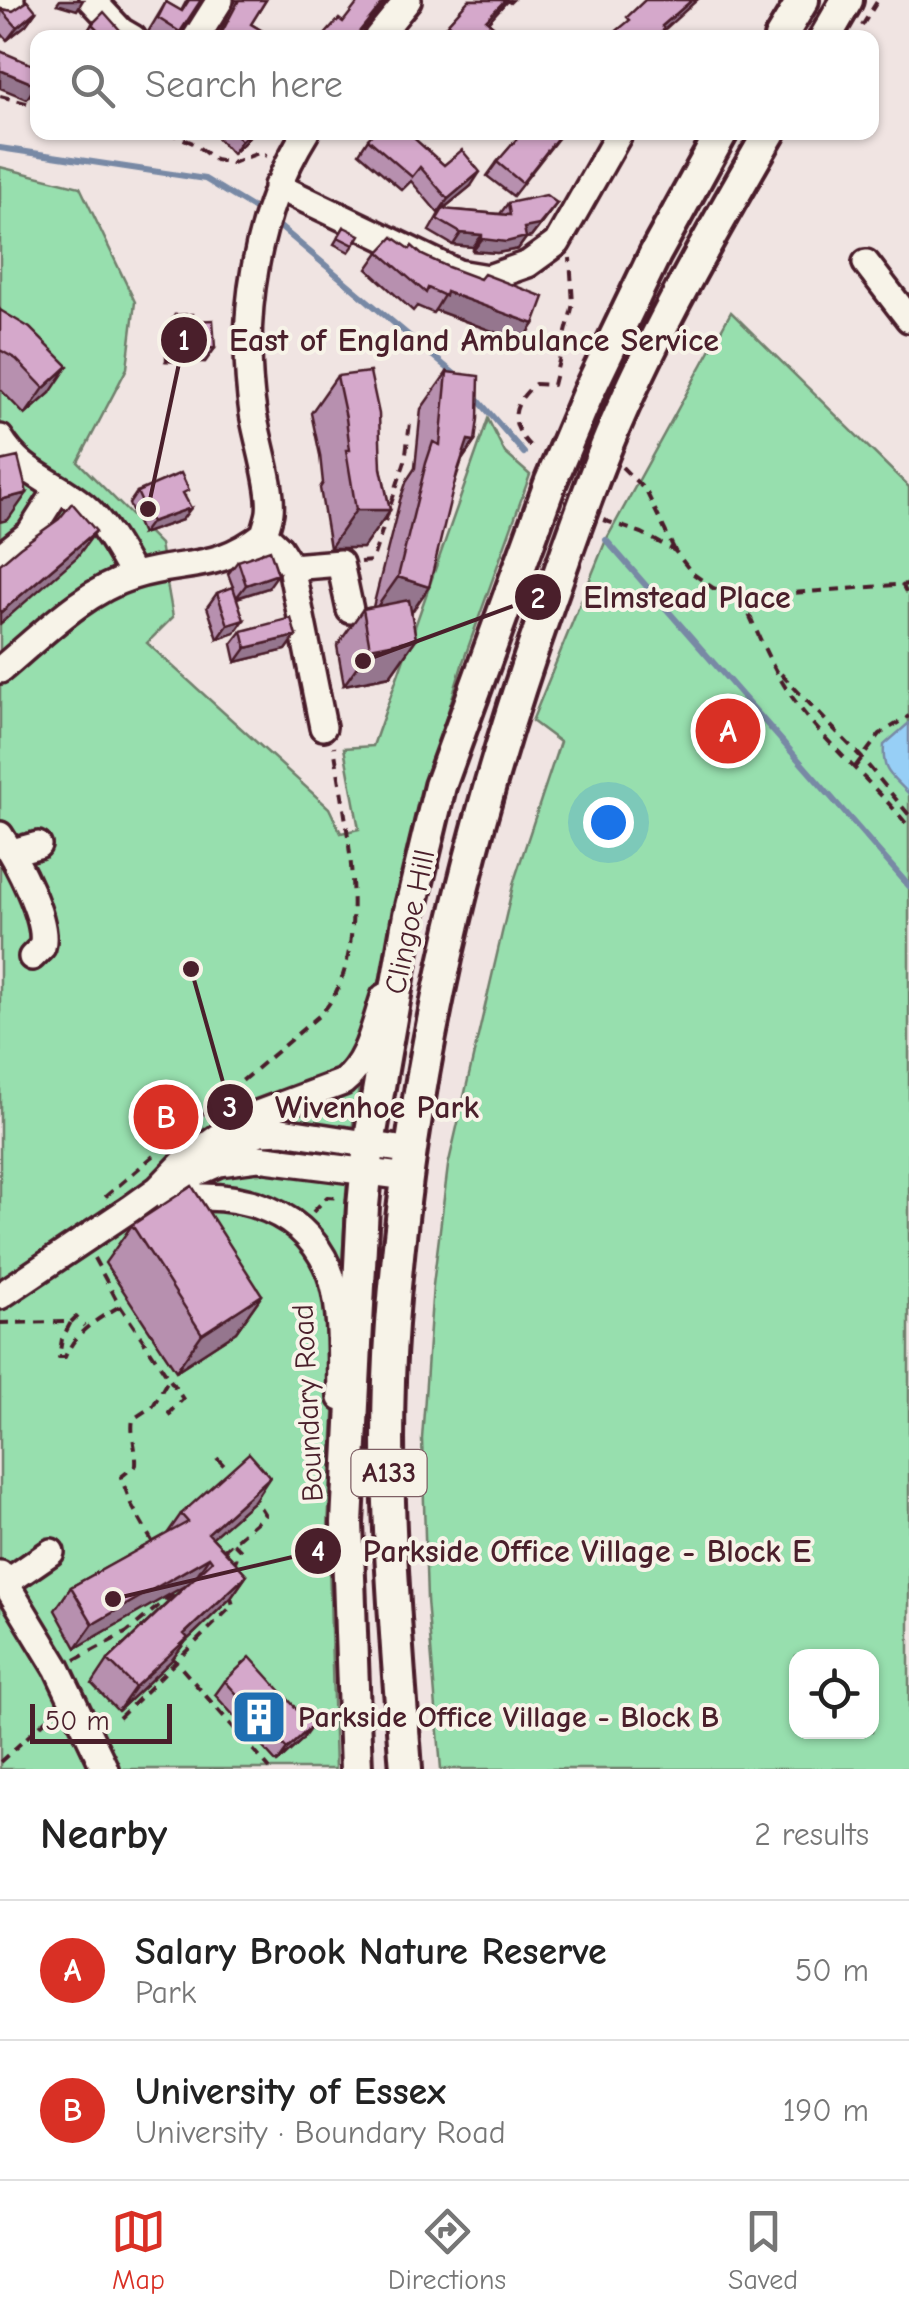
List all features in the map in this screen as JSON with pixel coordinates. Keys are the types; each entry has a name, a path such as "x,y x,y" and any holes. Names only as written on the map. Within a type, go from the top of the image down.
{"main road":[{"path":"785,30 803,0"},
{"path":"830,30 847,0"},
{"name":"Clingoe Hill","path":"356,1769 347,1523 367,1158 409,915 440,786 552,482 589,390 655,254 718,140"},
{"name":"Clingoe Hill","path":"406,1769 388,1530 392,1326 410,1164 441,982 490,779 580,513 614,427 672,304 765,140"}],"street":[{"path":"0,10 12,0"},
{"path":"92,0 120,30"},
{"path":"201,30 220,0"},
{"path":"383,30 408,0"},
{"path":"0,670 100,591 134,576 226,558 264,534 271,509 249,372 252,286 278,185 302,140"},
{"path":"278,185 458,274 488,278 528,264 557,243 615,140"},
{"path":"866,263 908,316"},
{"path":"4,452 84,506 134,576"},
{"path":"0,557 30,533 58,489"},
{"path":"264,534 291,567 323,726"},
{"path":"291,567 340,563 350,610"},
{"path":"32,957 42,948 44,930 6,844 38,845"},
{"name":"Boundary Road","path":"0,1296 130,1210 184,1162 244,1119 326,1091 355,1072 363,1059 409,915"},
{"name":"Boundary Road","path":"184,1162 261,1132 282,1131 367,1158"},
{"name":"Boundary Road","path":"158,1189 242,1158 367,1158 410,1164"},
{"name":"Boundary Road","path":"130,1210 186,1198 256,1203 299,1227 320,1252 337,1304 347,1523"},
{"path":"51,1552 3,1579 57,1668 105,1769"}],"path":[{"path":"861,30 878,0"},
{"path":"0,96 30,104"},
{"path":"186,140 215,160 232,162 259,153 278,185"},
{"path":"553,385 574,304 571,259 557,243"},
{"path":"530,446 513,419 519,398 534,384 566,390"},
{"path":"340,563 372,561 405,461 410,423"},
{"path":"620,465 646,492 676,551 692,572 713,588 741,598 906,584 909,598"},
{"path":"602,520 642,533 676,551"},
{"path":"741,598 776,672 796,703 909,827"},
{"path":"776,672 788,679 862,758 909,815"},
{"path":"854,768 880,734 909,716"},
{"path":"102,1200 321,1014 341,984 349,954 350,873 332,732 323,726"},
{"path":"94,1252 120,1306 183,1399 169,1412 174,1419"},
{"path":"85,1328 76,1317 70,1322 59,1357 65,1357 70,1344 85,1328 120,1306"},
{"path":"0,1323 70,1322"},
{"path":"160,1555 131,1504 122,1478 136,1466 137,1452 131,1432 134,1419 152,1406 168,1378"},
{"path":"217,1458 230,1472"},
{"path":"219,1554 266,1514 243,1486"},
{"path":"233,1543 240,1550 233,1566"},
{"path":"57,1668 127,1632 179,1589 170,1572"},
{"path":"119,1718 234,1603 225,1583"},
{"path":"164,1648 270,1769"},
{"path":"0,1762 58,1709"}],"green space":[{"path":"0,167 80,187 135,302 127,368 78,462 160,544 173,617 147,643 329,808 341,833 359,829 344,748 373,746 488,419 505,453 530,475 463,662 409,841 405,878 369,1026 352,1130 328,1527 335,1769 0,1769"},
{"path":"731,312 909,487 909,1769 441,1769 427,1600 422,1439 433,1285 448,1166 514,881 560,742 532,721 606,540"}],"water":[{"path":"909,723 909,794 889,773 884,745"}],"building":[{"path":"189,0 201,0 181,30 158,18 166,2 182,11"},
{"path":"239,0 266,0 251,24 261,30 223,30"},
{"path":"360,0 385,0 361,30 329,30 339,19 343,22"},
{"path":"469,0 505,0 486,20 493,26 489,30 454,30 448,23"},
{"path":"645,0 692,0 662,26 663,30 618,30 630,20 627,17"},
{"path":"28,1 36,11 17,27 1,9 13,11"},
{"path":"104,12 120,30 98,30 92,24"},
{"path":"0,51 30,64 30,82 0,70"},
{"path":"369,140 416,140 444,165 462,150 480,172 448,199 420,167 412,177"},
{"path":"516,140 556,140 522,183 497,162"},
{"path":"546,195 557,203 539,225 524,228 526,237 506,242 461,233 437,219 443,209 510,215 508,203"},
{"path":"344,227 360,235 354,245 338,237"},
{"path":"393,237 448,267 480,279 484,274 544,297 534,324 446,292 445,296 428,288 426,293 379,252"},
{"path":"0,310 30,328 68,366 44,388 16,359 0,350"},
{"path":"192,314 192,321 213,320 215,348 176,348 175,315"},
{"path":"370,372 390,510 356,510 346,450 350,450 337,376"},
{"path":"447,372 479,376 478,419 475,441 468,440 457,473 429,587 398,577 426,463 433,442 440,445"},
{"path":"18,457 27,493 0,500 0,461"},
{"path":"181,473 189,490 183,493 191,508 151,522 137,492"},
{"path":"72,503 96,531 0,613 0,564 59,519"},
{"path":"270,550 278,574 246,585 238,561"},
{"path":"233,587 244,620 228,625 217,593"},
{"path":"409,600 416,639 370,648 363,609"},
{"path":"291,618 296,636 246,648 242,631"},
{"path":"192,1186 262,1295 202,1334 132,1225"},
{"path":"249,1453 270,1477 208,1533 247,1575 135,1687 108,1660 212,1561 209,1557 93,1624 71,1587 188,1522 181,1514"},
{"path":"250,1657 312,1726 287,1749 225,1681"}],"waterway":[{"path":"0,148 205,179 263,214"},
{"path":"273,221 458,377"},
{"path":"473,394 524,453"},
{"path":"606,540 909,886"}],"place":[{"name":"East of England Ambulance Service","path":"148,509"},
{"name":"Elmstead Place","path":"363,661"},
{"name":"Salary Brook Nature Reserve","path":"728,731"},
{"name":"Wivenhoe Park","path":"191,969"},
{"name":"University of Essex","path":"166,1117"},
{"name":"Parkside Office Village - Block E","path":"113,1599"},
{"name":"Parkside Office Village - Block B","path":"259,1717"}]}
